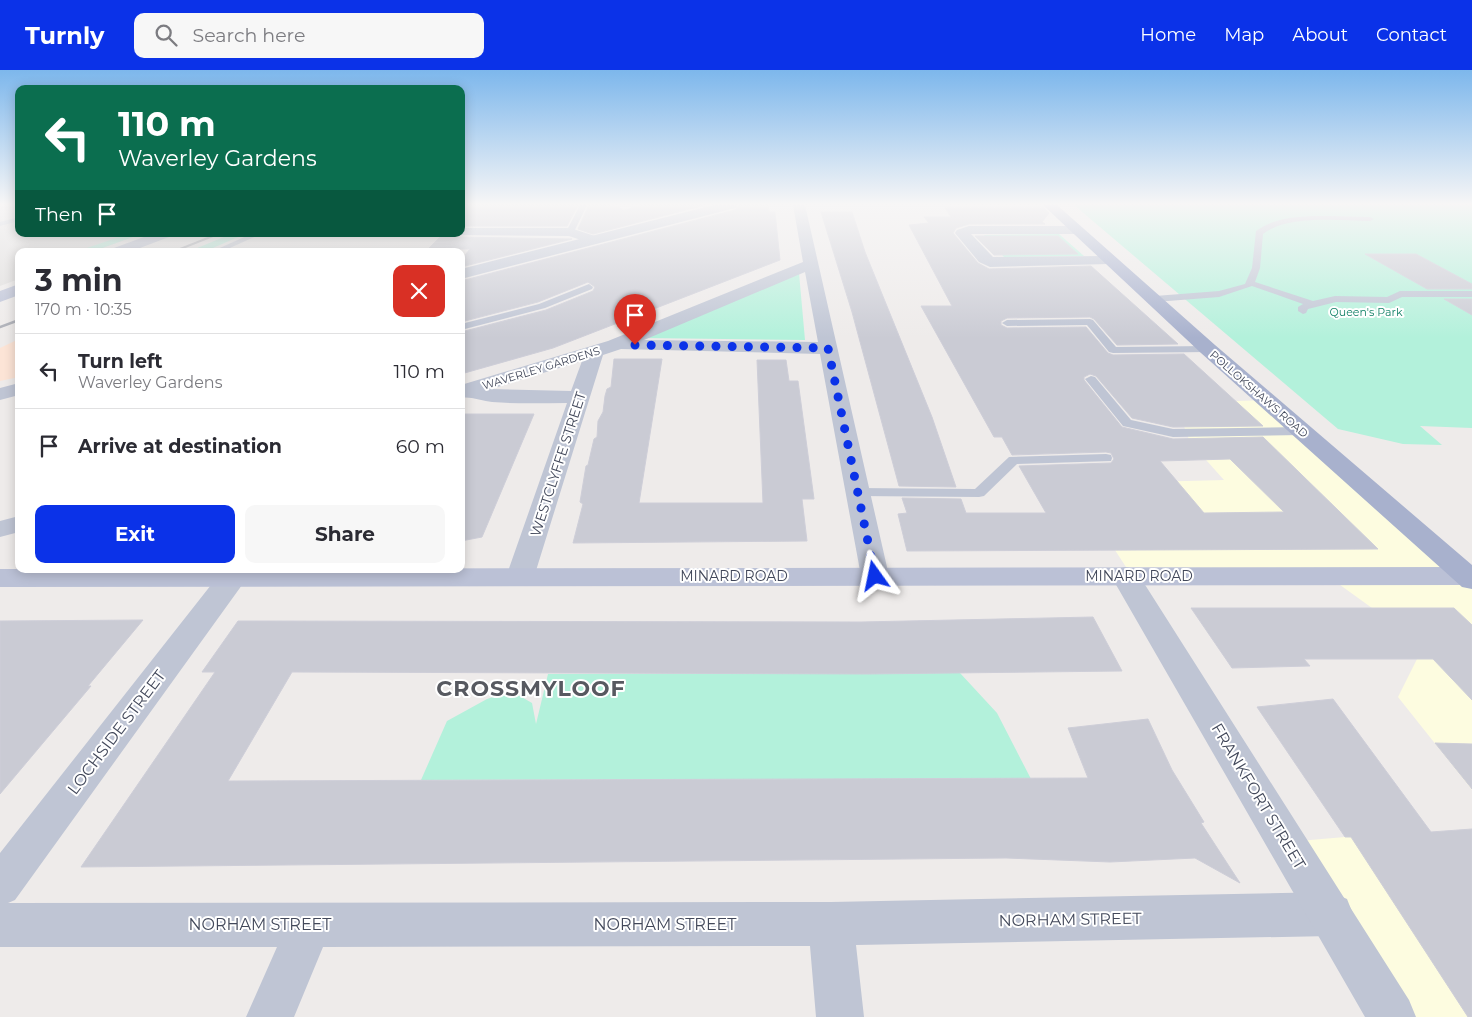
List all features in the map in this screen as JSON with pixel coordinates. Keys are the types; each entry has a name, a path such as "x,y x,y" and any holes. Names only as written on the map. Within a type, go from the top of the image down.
{"main road":[{"name":"POLLOKSHAWS ROAD","path":"1097,249 1208,349 1470,577"},
{"path":"0,297 15,291"},
{"name":"MINARD ROAD","path":"0,578 117,573 232,578 1470,577"}],"street":[{"path":"465,273 558,249"},
{"path":"808,249 875,576"},
{"path":"977,249 988,261 1109,260"},
{"name":"WAVERLEY GARDENS","path":"465,391 605,348 811,264"},
{"name":"WAVERLEY GARDENS","path":"605,348 828,348"},
{"name":"WESTCLYFFE STREET","path":"520,577 580,397 605,348"},
{"path":"0,394 15,391"},
{"name":"WAVERLEY GARDENS","path":"465,391 494,396 580,397"},
{"path":"0,529 15,525"},
{"name":"FRANKFORT STREET","path":"1125,576 1392,1017"},
{"name":"LOCHSIDE STREET","path":"0,886 232,578"},
{"name":"NORHAM STREET","path":"0,925 831,924 1331,914"},
{"path":"270,1017 310,924"},
{"path":"831,924 840,1017"}],"lane":[{"path":"1155,300 1219,294 1243,288 1251,282 1257,249"},
{"path":"465,270 479,270"},
{"path":"1251,282 1312,304"},
{"path":"465,326 536,308 569,297 589,287"},
{"path":"1303,311 1303,307 1335,299 1389,300 1394,299 1395,296 1400,294 1472,294"},
{"path":"1006,323 1090,322 1114,350 1208,349"},
{"path":"1091,379 1127,423 1173,433 1302,431"},
{"path":"857,492 979,493 1014,460 1106,458"}],"shaded area":[{"path":"0,249 15,249 15,280 0,286"},
{"path":"15,341 15,378 0,381 0,348"},
{"path":"1267,400 1472,576 1472,790 1398,697 1417,659 1372,608 1318,569 1126,567 1072,484 1224,480 1190,442 1175,403"},
{"path":"1472,829 1472,1017 1392,1017 1287,842"}],"green space":[{"path":"997,249 1076,249 1084,256 1004,257"},
{"name":"Queen's Park","path":"1126,249 1472,249 1472,428 1420,426 1442,445 1403,444 1338,429"},
{"path":"799,273 805,340 643,338"},
{"path":"960,673 997,713 1031,779 421,780 447,721 487,699 511,691 532,703 536,724 548,674"}],"building":[{"path":"470,249 532,249 465,266 465,255"},
{"path":"584,249 779,249 780,260 553,348 465,373 465,331 546,310 593,291 595,287 588,282 538,302 465,321 465,280"},
{"path":"833,249 864,249 932,417 956,487 899,486 852,312"},
{"path":"922,249 966,249 978,263 989,269 1091,266 1178,344 1117,345 1090,317 1007,318 1001,321 1001,325 1007,328 1086,327 1108,353 1113,355 1184,354 1263,426 1173,427 1132,418 1096,376 1090,374 1084,377 1084,380 1122,427 1173,439 1263,437 1378,549 907,551 898,514 907,513 902,498 961,499 966,513 1046,513 1019,466 1111,463 1114,459 1111,453 1106,452 1012,455 1002,437 994,437 921,306 952,306","holes":["1230,459 1284,512 1204,513 1160,461"]},
{"path":"988,249 1073,249 1078,254 994,255"},
{"path":"1365,254 1416,254 1472,284 1472,289 1427,289"},
{"path":"1444,299 1472,299 1472,315"},
{"path":"614,359 662,359 639,503 763,503 757,360 786,360 789,381 798,381 814,499 802,499 807,541 573,543 583,504 580,502 586,466 588,465 594,439 597,437 598,421 603,412 607,389 611,387"},
{"path":"465,414 534,414 482,537 465,540"},
{"path":"1191,608 1454,608 1472,625 1472,700 1433,659 1304,659 1310,666 1232,668"},
{"path":"1093,617 1122,671 867,674 292,672 228,781 1088,778 1068,728 1148,719 1172,770 1204,822 1201,823 1240,883 1195,858 1110,862 1006,858 81,867 215,672 202,672 238,621 861,622"},
{"path":"143,620 88,686 91,686 0,794 0,621"},
{"path":"1333,699 1431,832 1472,829 1472,1017 1468,1017 1351,837 1345,837 1257,707"},
{"path":"1435,743 1472,744 1472,789"}],"railway":[{"path":"0,327 15,321"}],"district":[{"name":"CROSSMYLOOF","path":"531,688"}],"route":[{"path":"635,345 828,348 875,576"}]}
